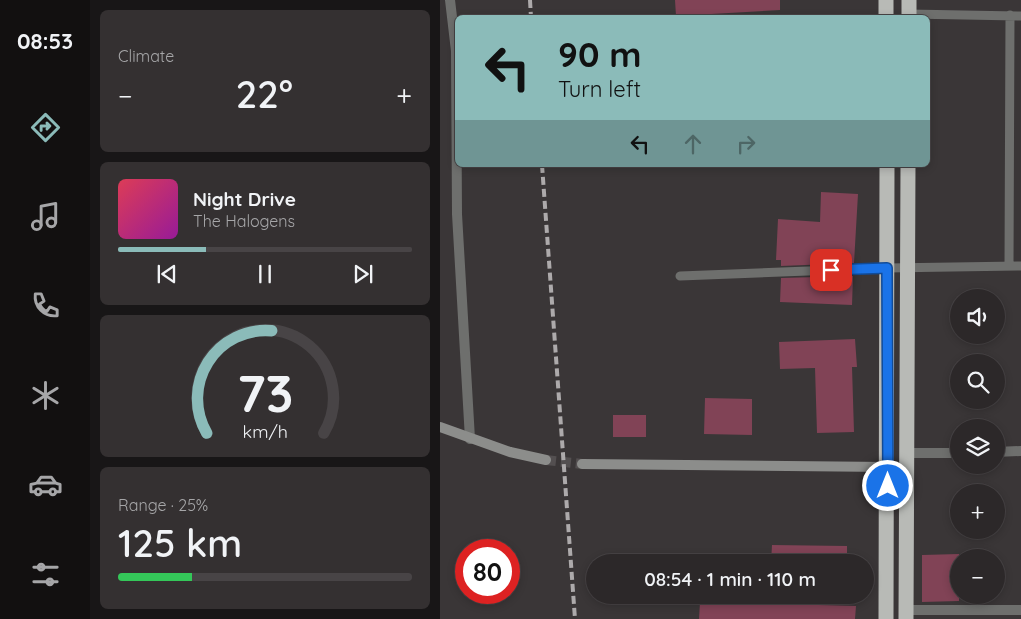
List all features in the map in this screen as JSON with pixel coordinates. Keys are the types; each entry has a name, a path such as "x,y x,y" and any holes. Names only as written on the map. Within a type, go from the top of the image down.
{"highway":[{"path":"886,0 886,15"},
{"path":"886,619 888,467 887,167"},
{"path":"906,615 908,167"}],"main road":[{"path":"440,426 470,439 510,452 546,460"},
{"path":"582,464 888,467"}],"street":[{"path":"450,0 455,42"},
{"path":"457,167 458,214 470,439"},
{"path":"1005,452 1021,451"},
{"path":"906,453 950,453"},
{"path":"906,615 1021,610"}],"lane":[{"path":"909,10 1021,16"},
{"path":"1009,266 1010,15"},
{"path":"680,276 909,267 1021,266"}],"building":[{"path":"675,0 780,0 780,10 676,15"},
{"path":"821,192 858,194 854,263 781,266 781,260 776,260 778,219 820,222"},
{"path":"853,276 852,305 780,302 781,278"},
{"path":"855,339 857,367 852,367 854,432 817,433 815,368 780,369 779,342"},
{"path":"705,398 752,399 752,435 704,434"},
{"path":"613,415 646,415 646,437 613,437"},
{"path":"772,545 847,546 847,554 771,554"},
{"path":"950,554 950,601 922,602 922,555"},
{"path":"700,604 856,606 855,619 699,619"}],"tunnel":[{"path":"546,460 582,464"}],"railway":[{"path":"530,0 531,15"},
{"path":"542,167 575,619"}],"route":[{"path":"831,270 887,268 888,486"}]}
